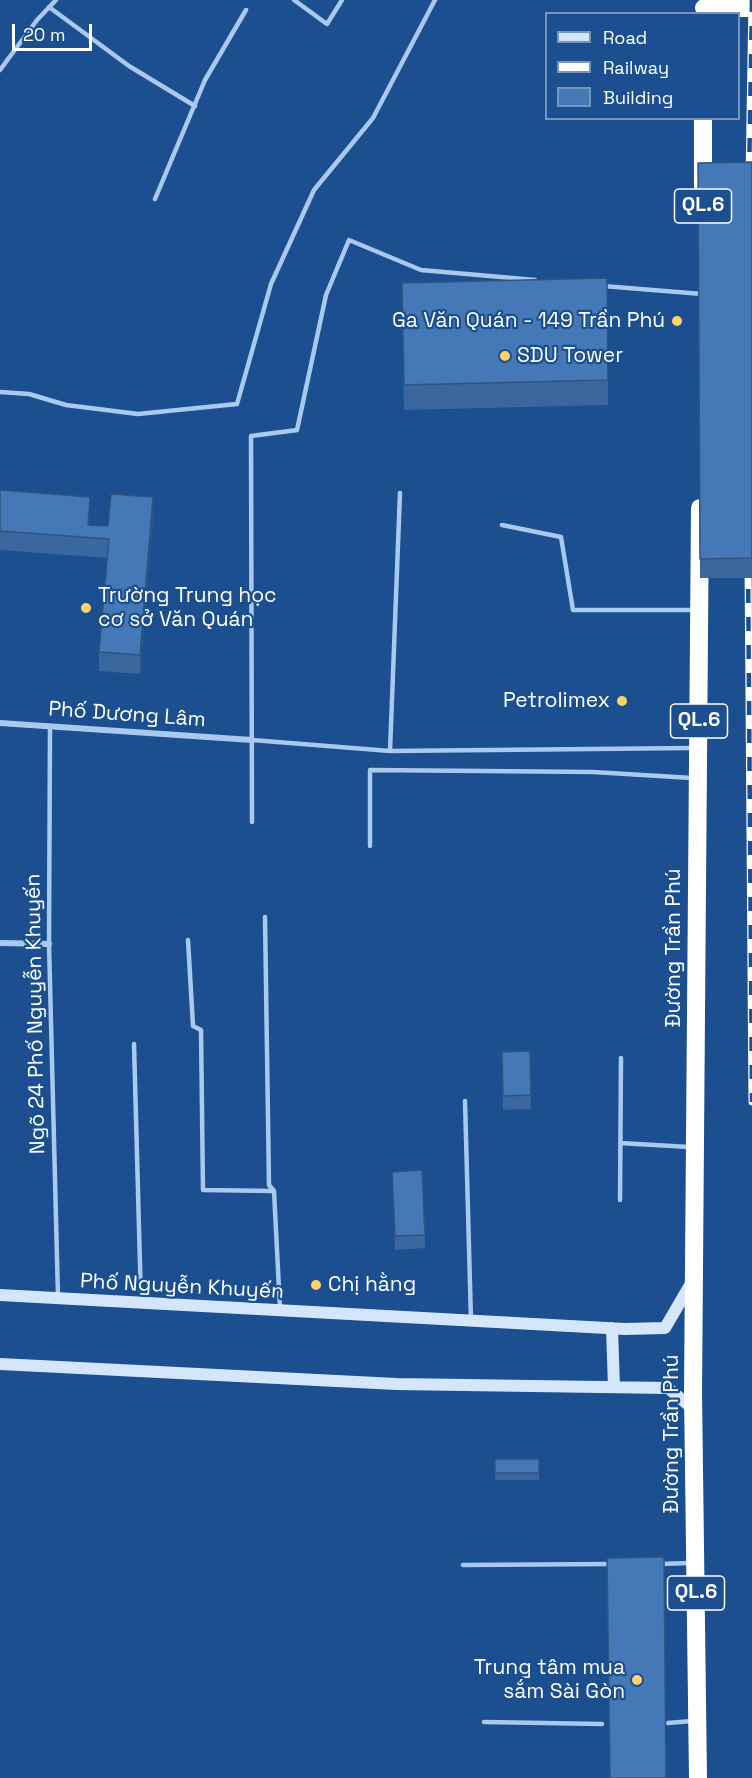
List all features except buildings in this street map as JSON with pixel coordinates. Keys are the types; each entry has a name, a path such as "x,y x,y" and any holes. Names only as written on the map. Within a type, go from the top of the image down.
{"highway":[{"path":"704,7 752,8"},
{"name":"QL.6","path":"703,120 703,200"},
{"path":"702,271 702,317"},
{"name":"Đường Trần Phú","path":"698,1778 693,1409 700,493"}],"street":[{"name":"Phố Dương Lâm","path":"0,723 252,740"},
{"path":"0,943 50,944"},
{"name":"Phố Nguyễn Khuyến","path":"0,1295 141,1305 612,1329 665,1328 694,1279"},
{"path":"612,1329 614,1387"},
{"path":"0,1364 396,1384 668,1388 693,1409"}],"lane":[{"path":"0,70 56,0"},
{"path":"294,0 327,24 342,0"},
{"path":"0,392 29,394 66,405 138,414 237,405 271,284 314,190 373,118 435,0"},
{"path":"49,8 129,66 195,106"},
{"path":"155,199 224,44 246,10"},
{"path":"252,822 251,436 297,430 326,294 349,240 421,270 538,281"},
{"path":"597,286 702,294"},
{"path":"390,751 400,493"},
{"path":"502,525 561,537 573,610 663,612 700,610"},
{"name":"Ngõ 24 Phố Nguyễn Khuyến","path":"50,727 50,944 58,1300"},
{"path":"252,740 390,751 698,747"},
{"path":"370,846 370,770 593,772 698,778"},
{"path":"265,917 269,1185 274,1191 280,1312"},
{"path":"188,940 193,1026 201,1030 203,1190 274,1191"},
{"path":"134,1044 141,1305"},
{"path":"620,1200 621,1058"},
{"path":"465,1101 471,1322"},
{"path":"620,1143 695,1147"},
{"path":"648,1564 695,1562"},
{"path":"463,1565 624,1564"},
{"path":"668,1723 698,1720"},
{"path":"484,1722 603,1724"}],"railway":[{"path":"749,180 752,0"},
{"path":"748,561 752,1102"}],"place":[{"name":"Ga Văn Quán - 149 Trần Phú","path":"677,321"},
{"name":"SDU Tower","path":"505,356"},
{"name":"Trường Trung học cơ sở Văn Quán","path":"86,608"},
{"name":"Petrolimex","path":"622,701"},
{"name":"Chị hằng","path":"316,1285"},
{"name":"Trung tâm mua sắm Sài Gòn","path":"637,1680"}]}
